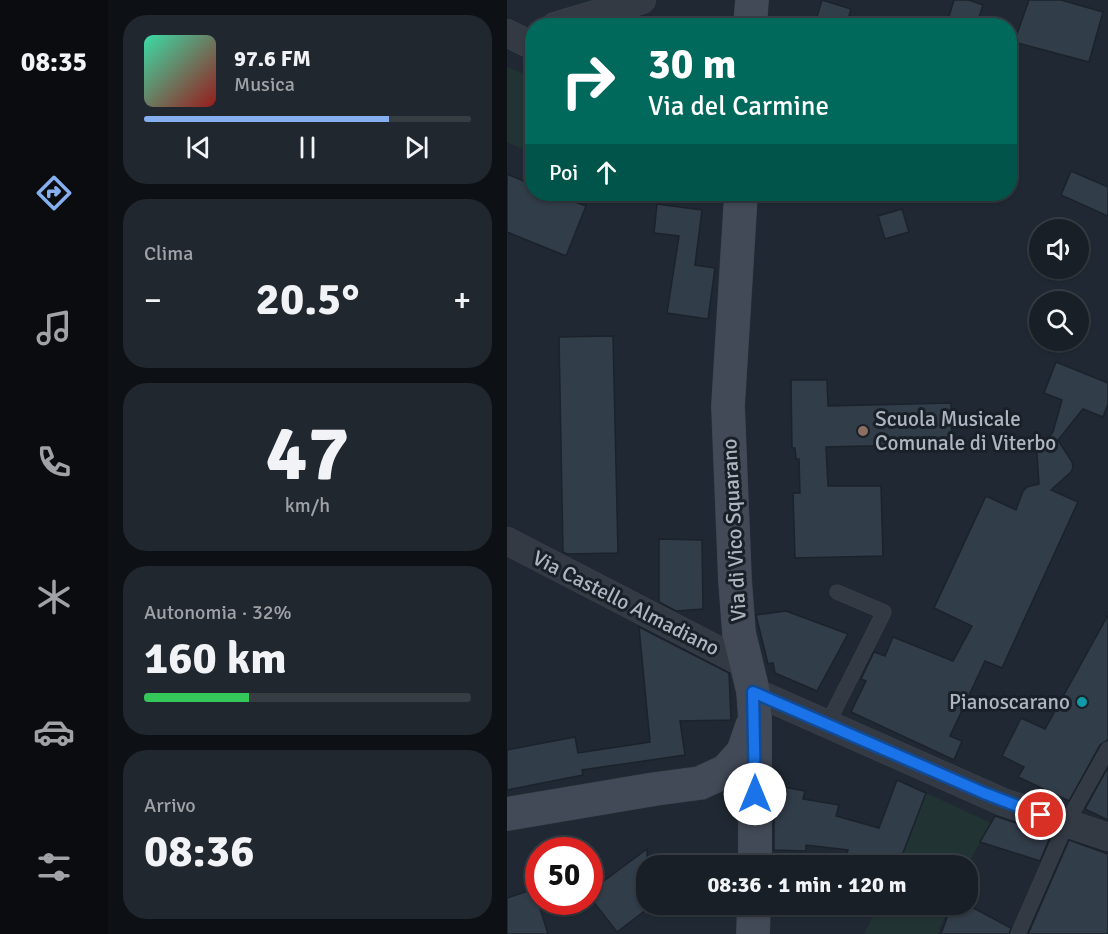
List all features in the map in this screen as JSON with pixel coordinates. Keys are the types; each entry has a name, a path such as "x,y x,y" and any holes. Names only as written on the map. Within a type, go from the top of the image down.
{"main road":[{"name":"Via di Vico Squarano","path":"741,201 728,406 739,633 751,691 755,851"},
{"path":"507,814 700,783 726,771 743,752 751,691"},
{"path":"700,783 725,792 745,812 755,851"},
{"path":"753,934 754,915"}],"street":[{"path":"582,18 642,0"},
{"name":"Via Castello Almadiano","path":"507,542 751,691 993,797 1108,837"}],"lane":[{"path":"828,723 884,612 837,592"},
{"path":"1018,934 1054,819 1108,749"}],"shaded area":[{"path":"507,67 525,74 525,150 507,142"},
{"path":"926,793 991,823 973,855 902,855"},
{"path":"874,915 945,915 938,934 864,934"}],"building":[{"path":"822,0 851,9 848,18 816,18"},
{"path":"954,0 969,0 983,5 979,18 948,18"},
{"path":"1029,0 1061,0 1103,12 1089,62 1017,43 1017,34"},
{"path":"1071,171 1108,187 1108,216 1061,195"},
{"path":"507,174 525,182 525,201 573,201 586,206 566,256 507,232"},
{"path":"657,204 702,210 695,265 715,268 708,319 667,313 679,236 654,233"},
{"path":"902,209 909,232 885,239 878,216"},
{"path":"613,336 618,553 567,554 563,552 559,337"},
{"path":"1056,362 1108,383 1108,404 1103,417 1083,409 1058,440 1073,467 1071,472 1051,490 1078,502 1002,668 985,661 950,736 962,741 954,760 851,712 866,681 861,679 874,652 885,656 893,637 953,661 972,626 934,608 986,496 1016,510 1023,491 1027,487 1039,484 1036,440 1043,444 1053,432 1062,400 1044,393"},
{"path":"791,380 827,380 828,406 951,403 952,444 826,447 828,486 881,486 883,556 795,558 793,493 800,493 799,459 796,459 795,448 792,448"},
{"path":"659,539 702,540 703,609 676,611 659,602"},
{"path":"786,611 848,634 817,691 775,673 773,663 768,664 756,615"},
{"path":"1108,615 1108,740 1100,745 1069,801 1018,777 1024,767 1002,756 1021,718 1045,729"},
{"path":"639,627 729,673 731,720 680,721 685,755 582,770 583,775 507,790 507,750 575,737 578,753 650,742"},
{"path":"1108,767 1108,820 1085,809"},
{"path":"897,780 926,793 902,855 847,855 848,850 806,845 806,851 774,850 774,785 805,791 803,799 839,805 836,816 879,828"},
{"path":"995,816 1051,835 1040,861 980,842"},
{"path":"1069,840 1108,854 1108,934 1028,934"},
{"path":"647,849 647,855 639,855"},
{"path":"636,857 636,915 639,915 617,932 603,914 603,882"},
{"path":"525,892 525,915 542,915 548,934 507,934 507,898"},
{"path":"978,910 1011,928 1009,934 941,934 948,915 978,915"}],"place":[{"name":"Scuola Musicale Comunale di Viterbo","path":"863,431"},
{"name":"Pianoscarano","path":"1082,702"}],"route":[{"path":"755,794 753,692 828,723 1003,802 1041,815"}]}
